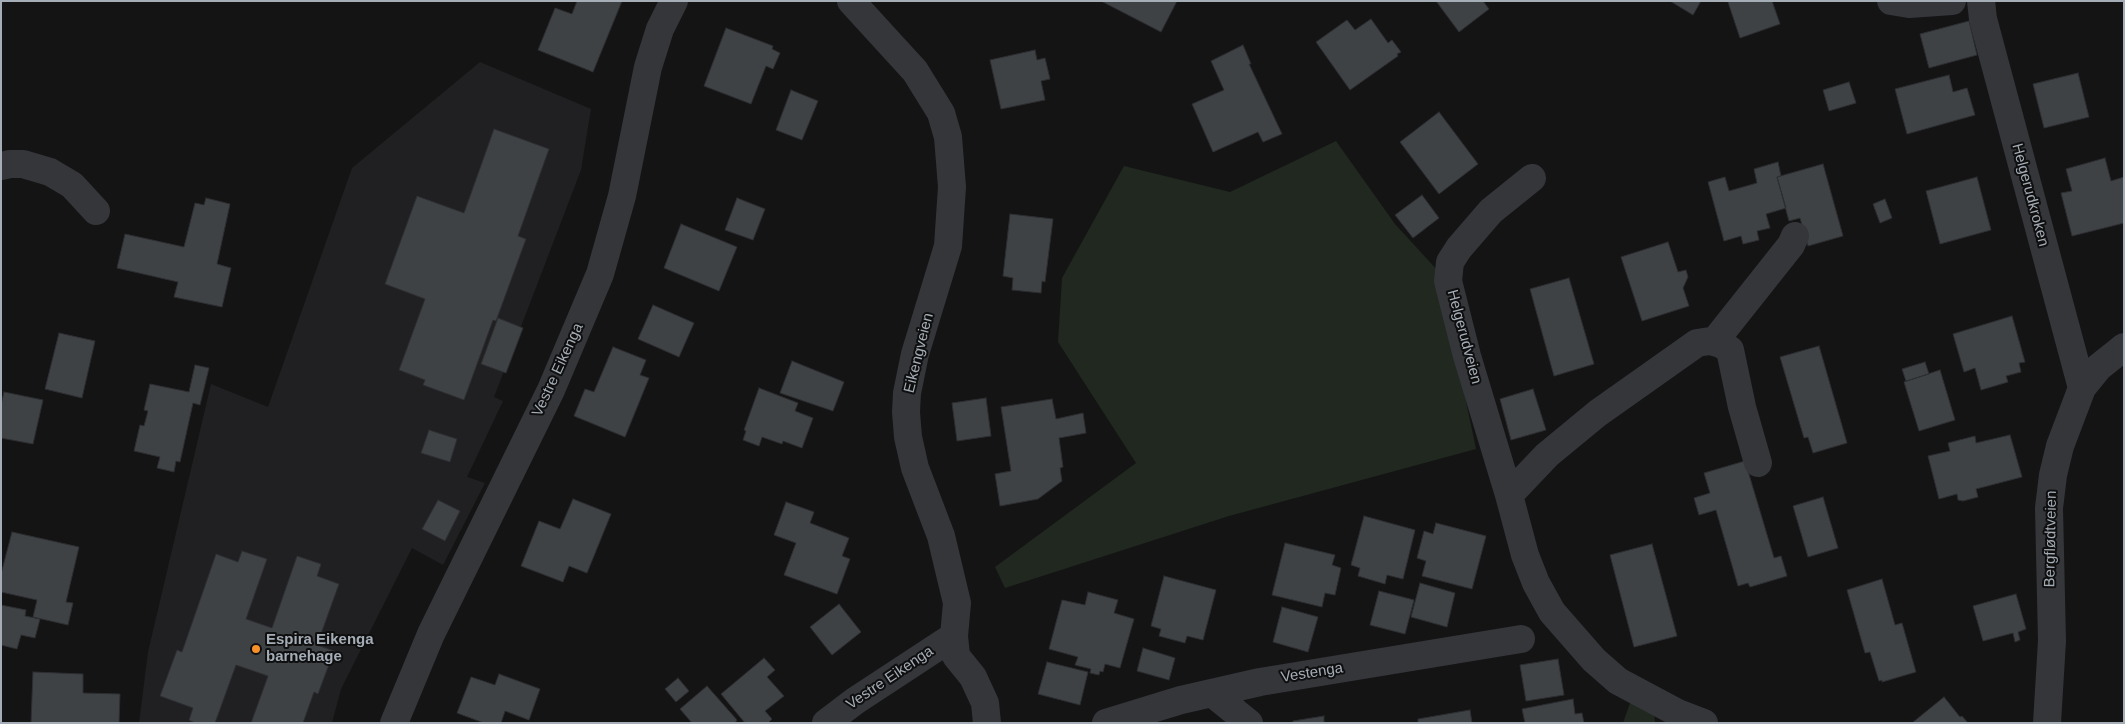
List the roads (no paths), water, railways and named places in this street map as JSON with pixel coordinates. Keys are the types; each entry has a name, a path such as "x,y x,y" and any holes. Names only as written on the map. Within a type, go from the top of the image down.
{"street":[{"name":"Vestre Eikenga","path":"394,723 431,634 550,390 600,274 622,196 648,67 660,29 674,1"},
{"name":"Eikengveien","path":"851,1 915,71 940,112 948,137 952,187 948,246 916,354 907,393 906,412 908,437 916,468 941,536 957,603 954,636 956,656 973,677 981,694 988,712 987,723"},
{"path":"1891,1 1909,4 1952,1"},
{"name":"Helgerudkroken","path":"1981,1 1983,19 2082,388"},
{"path":"1,166 23,164 50,172 72,185 96,211"},
{"name":"Helgerudveien","path":"1532,178 1479,223 1450,262 1448,281 1467,356 1525,555 1536,583 1552,612 1594,660 1618,681 1678,713 1704,723"},
{"path":"1714,342 1791,245 1795,236"},
{"path":"1509,495 1547,455 1598,413 1697,343 1710,340 1730,350 1742,408 1758,463"},
{"name":"Bergflødtveien","path":"2047,723 2052,641 2049,508 2060,446 2082,388 2099,367 2124,347"},
{"name":"Vestre Eikenga","path":"826,723 854,701 954,636"},
{"name":"Vestenga","path":"1106,723 1146,709 1260,682 1521,639"},
{"path":"1212,693 1249,723"}],"place":[{"name":"Espira Eikenga barnehage","path":"256,649"}]}
